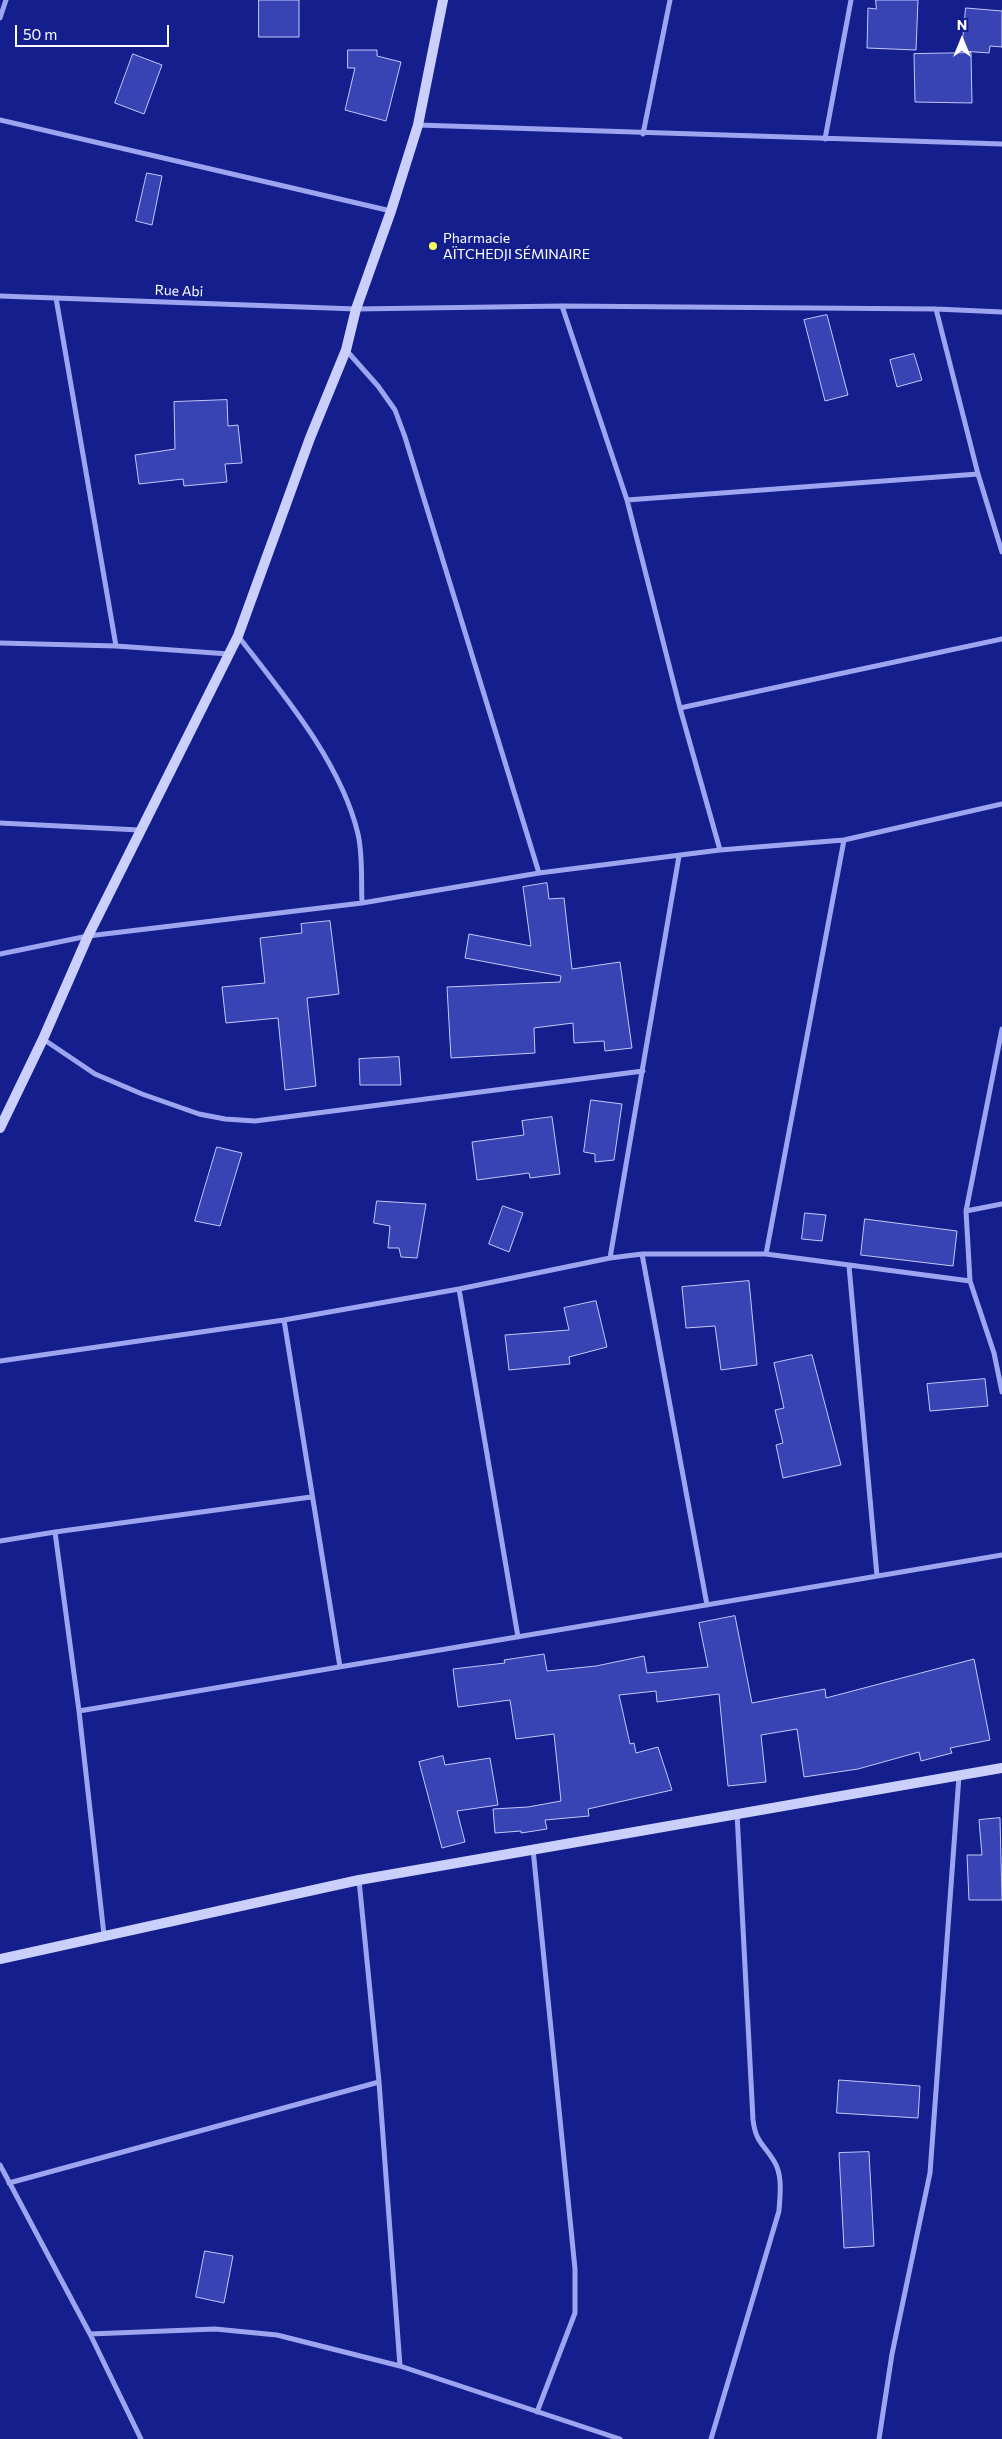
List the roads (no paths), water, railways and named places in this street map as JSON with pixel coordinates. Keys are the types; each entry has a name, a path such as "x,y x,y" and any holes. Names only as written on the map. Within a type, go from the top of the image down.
{"street":[{"path":"0,18 6,0"},
{"path":"0,1128 139,830 238,636 310,438 346,350 356,310 391,211 418,125 443,0"},
{"path":"643,134 670,0"},
{"path":"825,139 851,0"},
{"path":"0,120 391,211"},
{"path":"418,125 643,134 1002,144"},
{"name":"Rue Abi","path":"0,296 356,310 562,306 936,309 1002,312"},
{"path":"56,298 116,646"},
{"path":"562,306 627,500 680,708 720,850"},
{"path":"936,309 978,474 1002,552"},
{"path":"346,350 378,386 395,410 405,437 539,873"},
{"path":"627,500 978,474"},
{"path":"238,636 311,736 343,790 359,836 362,903"},
{"path":"680,708 1002,639"},
{"path":"0,643 116,646 230,654"},
{"path":"0,954 88,936 362,903 539,873 720,850 844,840 1002,804"},
{"path":"0,824 139,830"},
{"path":"766,1254 844,840"},
{"path":"610,1258 679,856"},
{"path":"1002,1029 966,1210 970,1281 994,1353 1002,1392"},
{"path":"43,1039 95,1074 142,1094 198,1114 225,1119 255,1121 643,1071"},
{"path":"966,1210 1002,1204"},
{"path":"642,1254 707,1605"},
{"path":"0,1361 284,1320 459,1289 610,1258 642,1254 766,1254 970,1281"},
{"path":"849,1266 877,1576"},
{"path":"459,1289 518,1637"},
{"path":"284,1320 311,1497 340,1666"},
{"path":"994,1353 1002,1352"},
{"path":"0,1541 311,1497"},
{"path":"55,1532 79,1711 104,1935"},
{"path":"79,1711 1002,1555"},
{"path":"0,1959 359,1880 1002,1768"},
{"path":"879,2439 892,2354 930,2173 959,1776"},
{"path":"711,2439 779,2211 781,2182 774,2162 755,2135 753,2120 736,1813"},
{"path":"533,1849 575,2269 575,2313 537,2412"},
{"path":"359,1880 379,2082 400,2366"},
{"path":"9,2183 379,2082"},
{"path":"0,2164 90,2334 141,2439"},
{"path":"90,2334 215,2329 277,2335 400,2366 620,2439"}],"place":[{"name":"Pharmacie AÏTCHEDJI SÉMINAIRE","path":"433,246"}]}
